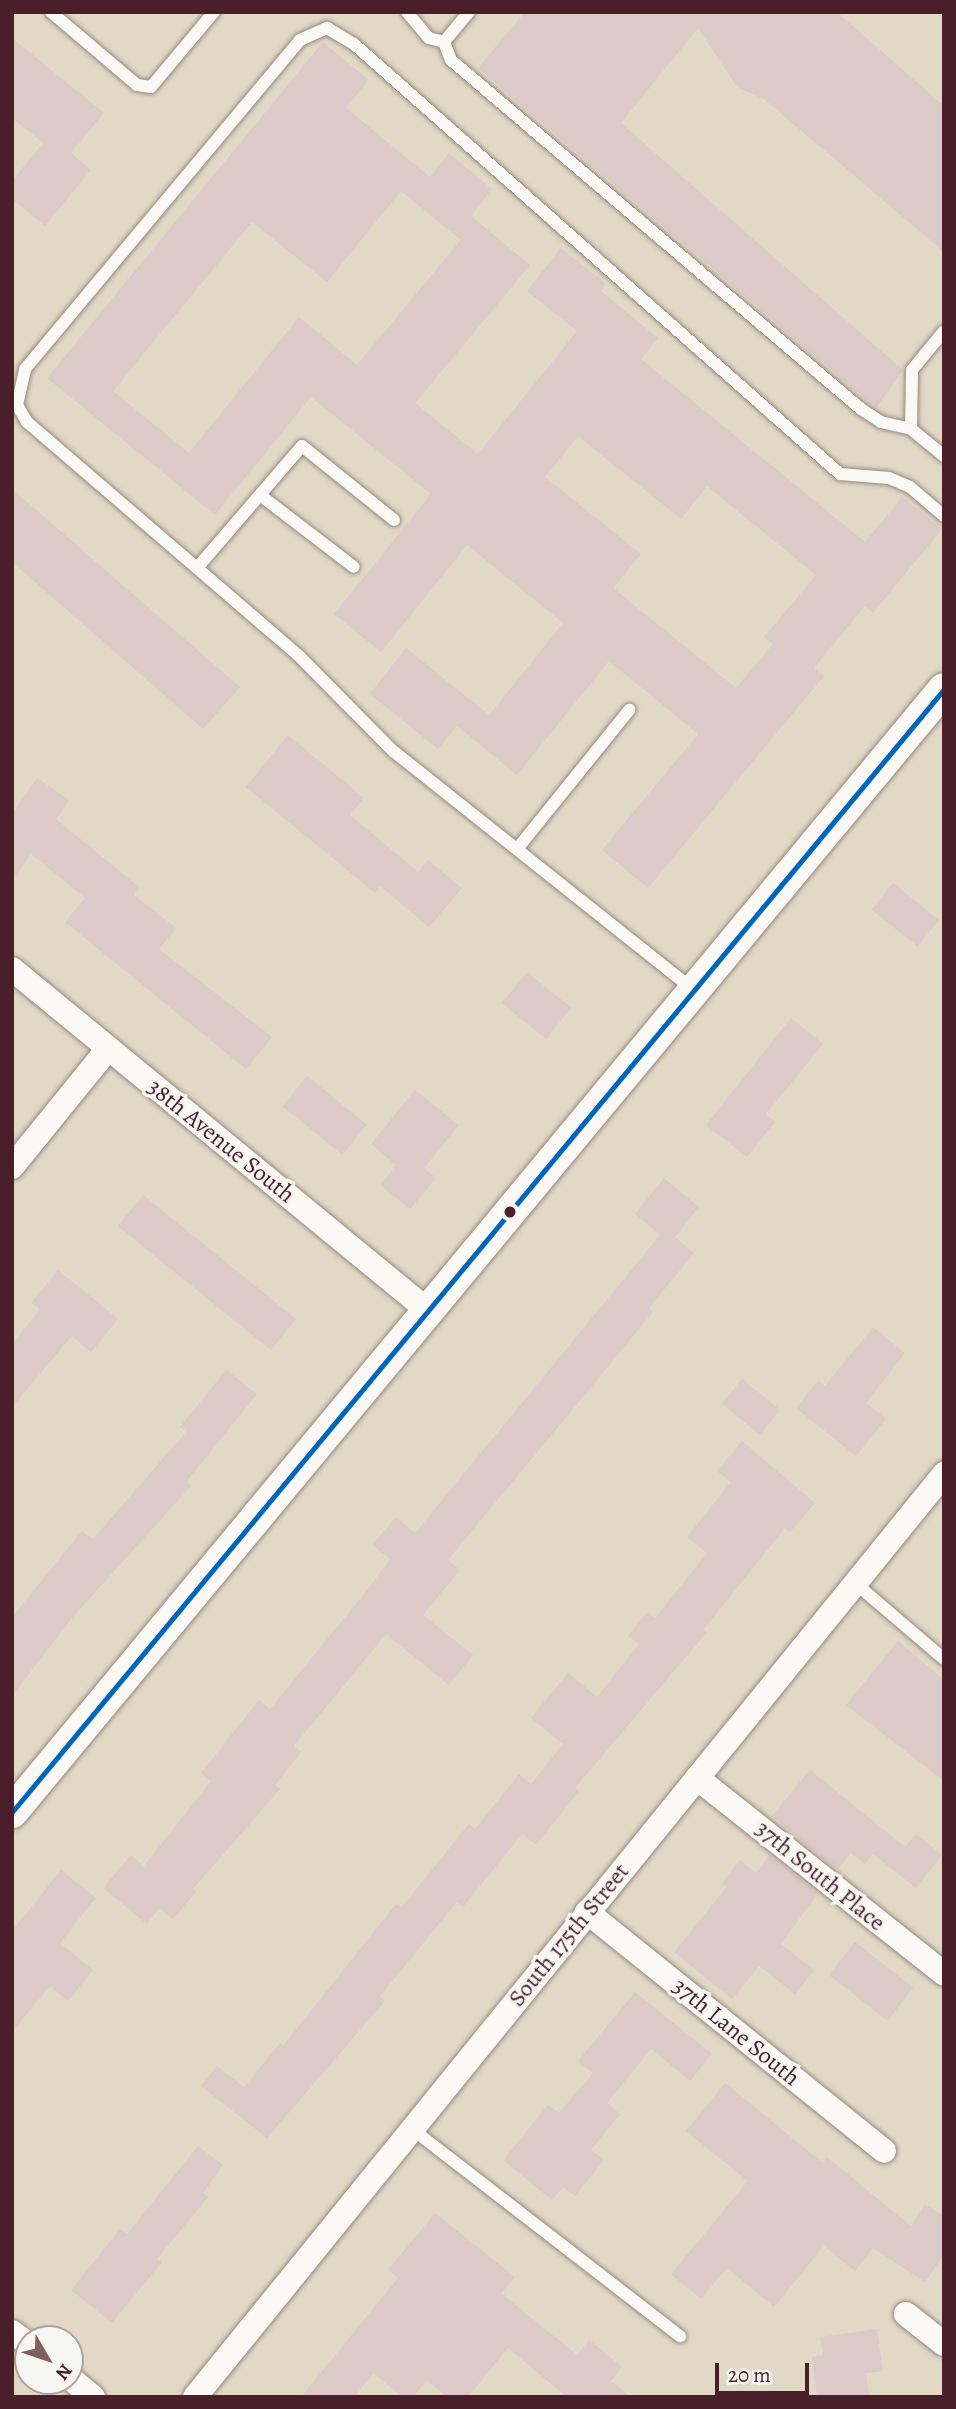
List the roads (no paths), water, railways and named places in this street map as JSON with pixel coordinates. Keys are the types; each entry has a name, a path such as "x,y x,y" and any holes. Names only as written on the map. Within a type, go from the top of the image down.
{"street":[{"path":"12,1812 431,1312 944,689"},
{"name":"38th Avenue South","path":"12,969 431,1312"},
{"path":"12,1167 108,1049"},
{"name":"South 175th Street","path":"195,2397 944,1474"},
{"name":"37th South Place","path":"697,1777 944,1974"},
{"name":"37th Lane South","path":"587,1912 884,2151"},
{"path":"906,2314 944,2344"}],"lane":[{"path":"51,12 137,85 151,87 214,12"},
{"path":"407,12 429,38 444,42"},
{"path":"444,42 469,12"},
{"path":"695,991 394,752 298,655 27,422 18,405 25,369 300,40 327,29 365,53 841,474 889,478 909,487 940,513"},
{"path":"444,42 451,60 861,409 881,422 911,429 944,456"},
{"path":"911,429 912,370 939,346 944,331"},
{"path":"197,568 302,446 394,520"},
{"path":"260,495 354,567"},
{"path":"517,849 629,710"},
{"path":"855,1583 944,1659"},
{"path":"412,2129 680,2336"}]}
